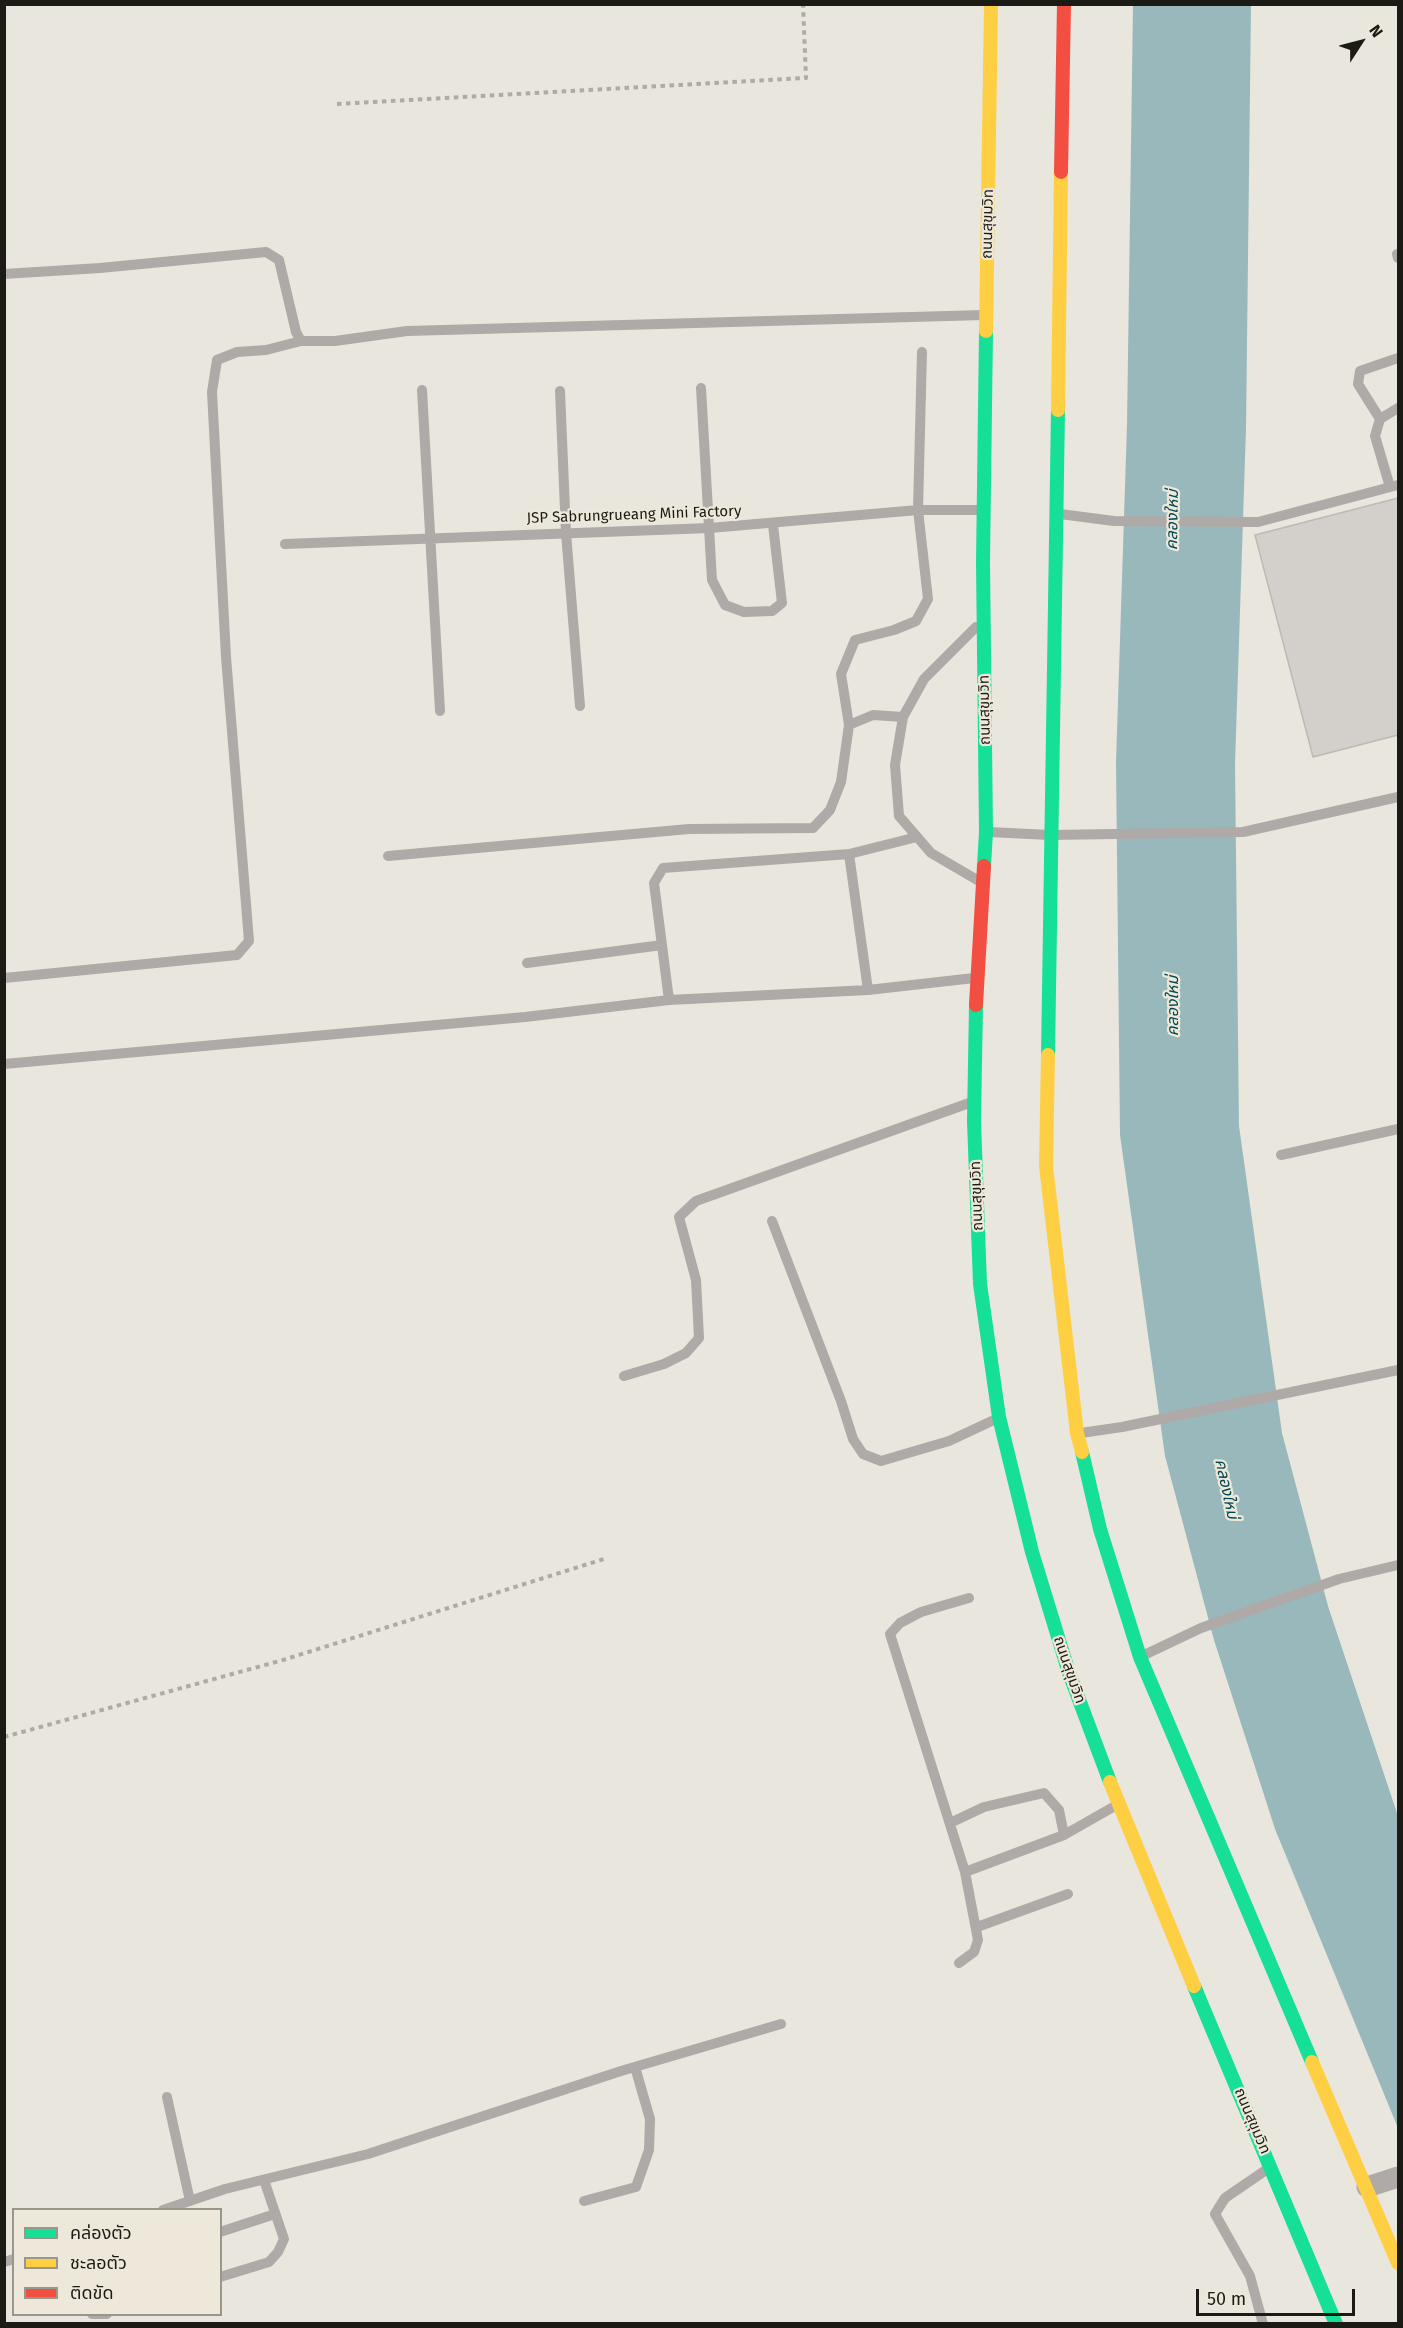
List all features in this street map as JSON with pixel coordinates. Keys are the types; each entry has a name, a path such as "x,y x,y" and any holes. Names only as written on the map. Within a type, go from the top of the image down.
{"highway":[{"name":"ถนนสุขุมวิท","path":"991,4 984,510 986,832 977,978 975,1101 980,1284 999,1418 1032,1552 1069,1673 1118,1804 1272,2166 1336,2324"},
{"path":"1064,4 1046,1166 1077,1433 1100,1529 1140,1657 1398,2263"}],"street":[{"path":"1367,2187 1397,2178"}],"lane":[{"path":"4,274 100,268 266,252 279,260 296,332 301,341"},
{"path":"4,978 237,955 249,941 226,657 212,392 217,360 237,352 266,350 301,341 335,341 407,331 987,315"},
{"path":"388,856 689,829 813,828 830,810 841,782 849,725 841,674 855,640 894,630 916,621 928,599 918,510 922,352"},
{"path":"1380,419 1358,384 1360,371 1398,358"},
{"path":"701,388 712,580 725,605 744,612 772,611 782,603 772,525"},
{"path":"422,390 440,711"},
{"path":"560,391 566,533 580,706"},
{"path":"1056,513 1114,521 1258,522 1394,486 1375,436 1380,419 1398,408"},
{"name":"JSP Sabrungrueang Mini Factory","path":"285,544 772,525 918,510 984,510"},
{"path":"983,884 931,853 899,816 895,765 903,717 924,679 984,618"},
{"path":"849,725 873,715 903,717"},
{"path":"986,832 1050,835 1243,832 1398,797"},
{"path":"669,1000 654,883 657,874 663,868 849,854 917,837"},
{"path":"849,854 867,990"},
{"path":"527,963 662,945"},
{"path":"4,1064 525,1017 669,1000 867,990 977,978"},
{"path":"624,1376 664,1364 686,1353 699,1338 696,1280 679,1217 696,1201 975,1101"},
{"path":"1281,1155 1398,1129"},
{"path":"772,1221 841,1401 853,1439 863,1455 881,1461 949,1442 999,1418"},
{"path":"1077,1433 1122,1427 1398,1370"},
{"path":"1140,1657 1201,1628 1339,1579 1398,1565"},
{"path":"959,1963 974,1952 978,1941 977,1927 950,1823 890,1634 900,1623 921,1612 969,1598"},
{"path":"950,1823 984,1807 1044,1793 1059,1810 1064,1835"},
{"path":"964,1872 1064,1835 1118,1804"},
{"path":"977,1927 1068,1894"},
{"path":"169,2208 264,2180 368,2154 635,2067 781,2024"},
{"path":"584,2201 636,2187 649,2150 650,2119 635,2067"},
{"path":"167,2097 190,2201"},
{"path":"1263,2324 1250,2276 1215,2214 1225,2199 1272,2166"},
{"path":"222,2276 269,2262 278,2252 284,2239 264,2180"},
{"path":"222,2231 275,2214"}],"path":[{"path":"337,104 806,78 803,4"},
{"path":"4,1737 283,1660 607,1558"}],"water":[{"name":"คลองใหม่","path":"1133,5 1251,5 1246,428 1235,764 1239,1126 1282,1433 1328,1606 1398,1816 1398,2128 1275,1829 1214,1640 1165,1456 1120,1135 1116,762 1127,425"}],"building":[{"path":"1398,498 1398,735 1313,757 1255,535"}],"traffic: fast":[{"path":"984,866 986,832 983,562 986,331"},
{"path":"1048,1055 1058,410"},
{"path":"976,1005 974,1121 980,1284 999,1417 1032,1552 1069,1673 1110,1782"},
{"path":"1082,1452 1100,1529 1140,1657 1312,2062"},
{"path":"1194,1986 1336,2324"}],"traffic: slow":[{"path":"986,331 991,4"},
{"path":"1058,410 1061,172"},
{"path":"1048,1055 1046,1166 1077,1433 1082,1452"},
{"path":"1110,1782 1194,1986"},
{"path":"1312,2062 1398,2263"}],"traffic: jam":[{"path":"1061,172 1064,4"},
{"path":"976,1005 984,866"}]}
